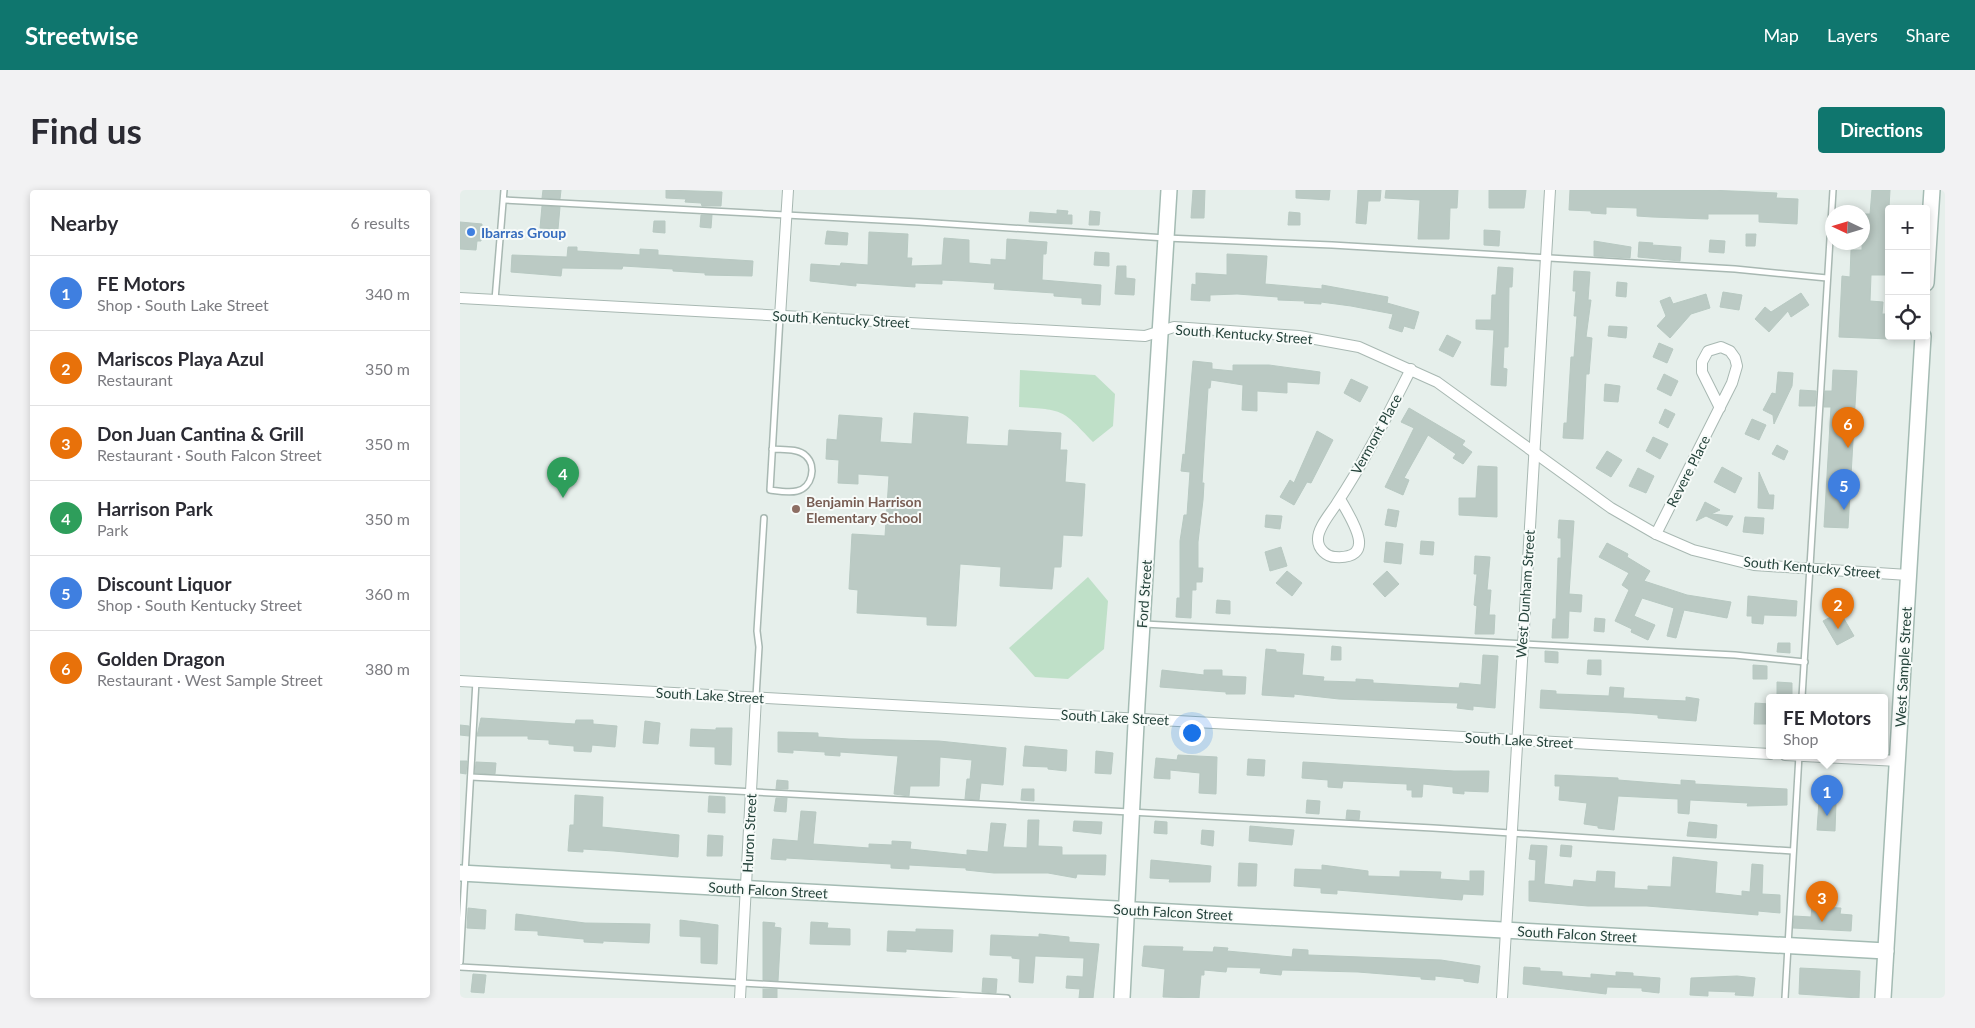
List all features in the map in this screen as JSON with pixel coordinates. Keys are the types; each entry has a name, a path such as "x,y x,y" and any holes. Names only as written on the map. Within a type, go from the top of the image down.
{"street":[{"path":"780,317 788,190"},
{"name":"Ford Street","path":"1122,998 1130,813 1169,190"},
{"name":"West Dunham Street","path":"1502,998 1550,190"},
{"path":"1928,250 1932,190"},
{"name":"South Kentucky Street","path":"460,298 1145,336 1174,327 1299,336 1359,347 1438,382 1535,450 1611,508 1656,534 1693,550 1754,565 1908,574"},
{"name":"West Sample Street","path":"1883,998 1923,340"},
{"name":"Revere Place","path":"1656,534 1720,408 1732,383 1737,366 1735,358 1720,347 1708,351 1702,362 1702,372 1720,408"},
{"name":"Vermont Place","path":"1340,499 1358,533 1360,541 1358,549 1352,555 1342,558 1331,557 1321,550 1318,540 1320,531 1340,499 1411,369"},
{"name":"South Lake Street","path":"460,681 1766,754"},
{"name":"Huron Street","path":"740,998 756,697"},
{"path":"1865,759 1898,761"},
{"name":"South Falcon Street","path":"463,873 1886,951"}],"lane":[{"path":"495,300 504,190"},
{"path":"1802,694 1833,190"},
{"path":"504,200 1166,238 1332,245 1735,269 1827,278"},
{"path":"772,449 799,452 807,456 812,466 807,485 799,491 770,490 772,449 780,317"},
{"path":"756,697 759,647 757,631 764,518"},
{"path":"1142,624 1735,655 1805,662"},
{"path":"460,962 463,873 476,682"},
{"path":"1785,998 1799,759"},
{"path":"471,777 1433,828 1511,835 1793,851"},
{"path":"460,967 1007,998"}],"green space":[{"path":"1020,370 1095,375 1115,394 1113,426 1093,442 1075,423 1061,413 1045,409 1019,407"},
{"path":"1088,577 1108,601 1104,649 1068,679 1035,677 1009,648"}],"building":[{"path":"543,190 561,190 560,199 542,198"},
{"path":"666,190 722,192 721,206 702,206 701,203 685,202 686,199 666,198"},
{"path":"1193,190 1205,190 1204,218 1191,218"},
{"path":"1296,190 1330,190 1329,200 1296,198"},
{"path":"1358,190 1381,190 1380,201 1368,201 1366,224 1356,223"},
{"path":"1386,190 1458,190 1457,208 1450,208 1449,239 1418,239 1420,200 1385,198"},
{"path":"1489,190 1526,190 1524,208 1489,208"},
{"path":"1570,190 1709,190 1777,193 1776,198 1798,199 1797,224 1759,222 1759,214 1708,214 1708,219 1637,216 1637,208 1606,207 1606,214 1569,210"},
{"path":"1872,190 1890,190 1889,205 1885,205 1885,275 1871,275 1870,301 1883,302 1882,314 1885,314 1885,339 1839,337 1842,276 1850,277 1851,250 1870,250"},
{"path":"542,206 560,207 558,229 540,228"},
{"path":"1057,210 1068,211 1067,215 1072,215 1072,224 1029,222 1030,212 1057,214"},
{"path":"1090,211 1100,212 1099,225 1089,225"},
{"path":"1289,212 1300,213 1300,225 1288,225"},
{"path":"701,215 712,215 711,228 700,227"},
{"path":"654,221 665,221 665,233 653,232"},
{"name":"Ibarras Group","path":"460,222 482,224 481,241 477,241 476,250 460,249"},
{"path":"1484,230 1500,231 1499,246 1484,245"},
{"path":"827,231 848,233 847,245 825,244"},
{"path":"869,232 908,234 907,258 912,258 911,266 942,265 944,238 969,240 969,263 991,265 991,259 1006,260 1007,239 1047,242 1046,254 1043,254 1042,280 1101,285 1100,305 1082,304 1082,298 1054,296 1054,293 994,289 995,283 942,280 942,284 915,283 915,287 856,283 856,286 810,281 811,264 840,266 841,263 868,265"},
{"path":"1746,234 1756,234 1755,246 1746,246"},
{"path":"1710,240 1725,241 1724,253 1709,252"},
{"path":"1594,241 1631,247 1630,258 1594,256"},
{"path":"1639,242 1681,247 1680,261 1638,257"},
{"path":"568,247 577,247 577,251 640,255 640,249 658,250 658,255 753,261 752,276 705,275 705,273 673,271 673,269 623,266 622,269 562,268 561,276 511,272 512,255 567,257"},
{"path":"1095,252 1109,253 1109,266 1094,265"},
{"path":"1227,254 1267,256 1265,284 1322,289 1322,285 1388,297 1387,303 1419,312 1414,329 1404,326 1402,332 1389,328 1393,314 1321,302 1321,304 1304,303 1305,301 1278,300 1278,297 1237,294 1210,295 1210,301 1191,300 1192,284 1196,285 1196,273 1227,275"},
{"path":"1117,266 1126,266 1126,278 1135,279 1134,295 1115,294"},
{"path":"1498,267 1513,268 1512,287 1509,287 1508,347 1504,347 1503,368 1507,369 1506,386 1491,385 1494,330 1476,329 1476,320 1491,320 1492,295 1496,295"},
{"path":"1574,271 1590,272 1588,300 1591,300 1586,337 1592,338 1589,374 1586,374 1583,439 1563,438 1564,423 1567,423 1571,357 1574,357 1577,316 1574,316 1576,291 1573,291"},
{"path":"1617,282 1627,283 1626,297 1616,296"},
{"path":"1723,292 1742,295 1739,310 1720,307"},
{"path":"1801,293 1809,305 1791,317 1788,311 1769,332 1755,319 1765,307 1771,312"},
{"path":"1706,294 1710,308 1691,314 1670,338 1657,326 1666,316 1660,301 1670,297 1673,304"},
{"path":"1609,326 1627,327 1626,338 1608,336"},
{"path":"1447,335 1461,342 1453,357 1439,350"},
{"path":"1659,343 1673,349 1667,363 1653,357"},
{"path":"1193,361 1212,363 1212,369 1233,371 1233,365 1269,365 1320,372 1319,384 1287,382 1287,393 1257,391 1257,411 1242,410 1243,385 1211,380 1210,388 1208,388 1202,483 1204,483 1203,500 1198,542 1198,568 1203,568 1202,582 1196,582 1196,590 1192,590 1191,618 1176,617 1177,598 1180,598 1180,541 1184,515 1187,515 1190,472 1181,471 1183,454 1185,455"},
{"path":"1833,370 1857,371 1848,528 1824,527 1831,407 1824,407 1825,391 1832,391"},
{"path":"1778,372 1793,373 1792,386 1774,424 1773,415 1763,410 1772,393 1776,394"},
{"path":"1664,374 1678,381 1671,396 1657,389"},
{"path":"1351,379 1368,387 1360,402 1344,393"},
{"path":"1605,384 1620,386 1618,402 1604,401"},
{"path":"1800,390 1816,391 1815,406 1799,406"},
{"path":"1409,408 1465,441 1462,445 1472,452 1463,464 1453,458 1456,454 1428,435 1404,478 1409,480 1403,495 1385,487 1414,428 1401,422"},
{"path":"1665,409 1675,414 1668,428 1659,423"},
{"path":"914,413 968,417 966,444 1008,446 1009,430 1061,433 1060,450 1067,450 1065,482 1085,484 1082,536 1063,535 1061,567 1054,567 1052,589 1000,586 1001,567 960,564 956,626 927,625 927,617 857,613 858,590 849,589 852,534 885,536 889,476 858,474 858,484 838,483 839,460 826,459 827,439 837,440 839,415 882,418 880,442 912,444"},
{"path":"1752,419 1766,425 1759,440 1745,434"},
{"path":"1317,431 1333,440 1311,483 1307,482 1294,505 1280,497 1290,480 1294,483"},
{"path":"1653,437 1668,444 1660,459 1646,451"},
{"path":"1777,445 1788,451 1784,460 1772,454"},
{"path":"1607,451 1622,460 1611,477 1596,468"},
{"path":"1478,466 1497,467 1497,517 1459,515 1459,498 1476,498"},
{"path":"1722,467 1742,478 1735,493 1714,482"},
{"path":"1638,468 1654,476 1646,493 1629,486"},
{"path":"1759,472 1769,495 1774,495 1773,509 1758,508"},
{"path":"1705,502 1720,510 1711,514 1733,516 1727,526 1706,516 1696,521"},
{"path":"1388,509 1399,511 1396,527 1385,525"},
{"path":"1266,515 1282,516 1280,529 1265,527"},
{"path":"1745,517 1764,518 1763,534 1743,532"},
{"path":"1559,520 1574,521 1569,594 1582,595 1581,612 1569,611 1568,638 1552,638 1553,619 1556,619 1558,558 1561,558 1561,538 1558,538"},
{"path":"1421,541 1434,542 1433,555 1420,554"},
{"path":"1386,542 1403,544 1401,564 1384,562"},
{"path":"1607,543 1628,554 1627,557 1650,571 1644,581 1687,595 1731,602 1727,618 1684,610 1676,638 1667,636 1674,608 1642,598 1634,616 1655,625 1648,640 1631,632 1632,629 1615,621 1629,590 1622,585 1629,573 1599,557"},
{"path":"1281,547 1287,566 1270,571 1265,552"},
{"path":"1475,556 1490,557 1487,590 1491,590 1489,615 1495,615 1494,634 1475,634 1477,606 1474,605 1477,574 1474,574"},
{"path":"1287,571 1302,583 1292,596 1276,583"},
{"path":"1387,571 1399,584 1385,597 1373,584"},
{"path":"1748,596 1797,601 1796,616 1764,615 1763,624 1752,623 1752,616 1747,616"},
{"path":"1217,600 1230,601 1230,614 1216,613"},
{"path":"1840,612 1854,636 1837,645 1823,621"},
{"path":"1595,618 1605,619 1604,632 1594,631"},
{"path":"1778,643 1790,643 1790,653 1777,652"},
{"path":"1332,646 1341,647 1341,660 1331,660"},
{"path":"1266,649 1276,650 1276,652 1304,654 1302,675 1324,677 1323,681 1356,682 1356,679 1373,680 1373,683 1459,688 1460,683 1481,685 1483,655 1498,656 1495,708 1473,706 1473,710 1457,708 1458,703 1339,699 1294,694 1294,697 1262,695"},
{"path":"1545,651 1558,652 1558,663 1545,662"},
{"path":"1588,660 1601,660 1601,675 1587,674"},
{"path":"1753,665 1767,666 1767,679 1753,679"},
{"path":"1162,670 1204,675 1204,670 1222,670 1222,676 1246,677 1245,694 1226,694 1226,692 1160,687"},
{"path":"1777,682 1792,683 1792,694 1777,694"},
{"path":"1610,687 1624,688 1623,698 1686,701 1686,697 1699,699 1696,721 1658,718 1658,715 1540,708 1541,690 1556,691 1556,694 1609,696"},
{"path":"1755,703 1766,704 1766,724 1754,724"},
{"path":"481,718 575,724 576,720 593,720 593,724 617,726 615,747 592,745 591,752 574,751 574,746 549,744 549,740 528,739 528,736 477,736"},
{"path":"645,721 660,723 658,744 643,743"},
{"path":"460,725 469,726 469,736 460,735"},
{"path":"716,728 732,728 731,765 715,764 715,747 690,746 691,729 716,730"},
{"path":"778,732 818,733 818,737 849,739 939,741 1006,748 1003,785 981,783 979,800 965,799 967,779 970,779 972,760 940,757 939,786 910,786 909,796 894,794 898,756 840,752 840,756 825,755 825,752 793,750 793,753 778,752"},
{"path":"1025,746 1067,750 1066,771 1048,769 1048,767 1023,766"},
{"path":"1096,751 1113,753 1111,774 1095,773"},
{"path":"1178,755 1217,757 1216,794 1199,793 1200,773 1170,770 1170,779 1154,778 1156,758 1177,760"},
{"path":"1248,759 1265,760 1264,776 1247,775"},
{"path":"460,761 467,761 466,774 460,773"},
{"path":"476,762 496,763 495,774 475,773"},
{"path":"1303,762 1454,771 1489,771 1488,792 1464,791 1464,794 1453,793 1453,787 1423,784 1422,797 1412,797 1412,790 1407,790 1407,784 1343,781 1342,788 1328,787 1328,780 1302,778"},
{"path":"1555,775 1618,778 1618,780 1681,785 1681,780 1695,781 1695,784 1787,789 1787,805 1747,806 1748,803 1690,800 1689,814 1678,813 1678,799 1618,796 1614,830 1598,828 1598,826 1584,824 1587,803 1559,800 1560,786 1555,786"},
{"path":"777,780 788,781 788,789 776,789"},
{"path":"1022,789 1034,789 1034,801 1021,800"},
{"path":"575,795 603,797 602,827 679,835 678,857 583,849 583,852 568,851 570,825 574,825"},
{"path":"709,796 725,797 725,813 708,812"},
{"path":"776,798 787,798 786,812 774,811"},
{"path":"1307,800 1320,801 1319,814 1306,813"},
{"path":"1819,801 1836,802 1835,831 1817,830"},
{"path":"1347,810 1360,811 1359,820 1346,819"},
{"path":"801,811 816,812 813,844 869,848 869,844 892,845 892,841 911,842 910,849 967,855 967,850 988,852 991,823 1006,824 1003,847 1027,848 1028,820 1039,820 1038,846 1062,847 1062,855 1106,855 1105,875 1077,874 1076,878 1048,873 994,873 966,870 966,868 909,865 909,869 891,868 891,864 786,858 786,860 771,859 773,839 798,841"},
{"path":"1074,821 1102,822 1101,834 1073,831"},
{"path":"1155,821 1167,822 1167,834 1154,833"},
{"path":"1689,822 1717,825 1716,838 1687,836"},
{"path":"1250,826 1294,830 1292,845 1249,841"},
{"path":"1202,830 1214,831 1213,846 1201,844"},
{"path":"708,835 723,836 722,856 707,856"},
{"path":"1531,845 1547,846 1544,884 1573,887 1574,880 1596,882 1597,871 1615,872 1614,888 1648,890 1648,886 1671,887 1673,857 1717,862 1715,893 1742,896 1742,891 1750,892 1752,864 1763,865 1762,894 1780,895 1780,913 1758,911 1758,915 1647,906 1588,906 1529,901 1529,881 1535,881 1536,860 1529,859"},
{"path":"1561,845 1572,846 1571,857 1560,856"},
{"path":"1151,860 1211,866 1210,882 1169,882 1170,879 1150,878"},
{"path":"1239,863 1257,864 1256,886 1238,886"},
{"path":"1322,865 1368,871 1368,876 1400,877 1400,871 1441,872 1440,879 1470,881 1470,871 1484,871 1483,895 1463,894 1462,900 1337,890 1337,894 1321,893 1321,888 1294,886 1295,869 1322,870"},
{"path":"1812,907 1841,908 1840,914 1852,915 1851,931 1793,928 1794,916 1811,917"},
{"path":"468,908 486,910 485,929 467,928"},
{"path":"516,914 585,923 650,924 649,943 584,942 584,939 538,935 538,931 515,930"},
{"path":"680,920 718,925 717,964 701,963 701,937 680,936"},
{"path":"763,922 775,923 774,927 781,928 778,981 763,980"},
{"path":"811,922 828,923 827,928 850,929 850,945 810,944"},
{"path":"916,929 953,930 952,952 906,949 906,952 887,951 888,931 916,932"},
{"path":"1039,934 1069,937 1069,942 1099,944 1093,998 1079,998 1080,989 1066,988 1067,976 1083,977 1084,958 1035,956 1033,983 1019,982 1020,959 1012,958 1012,956 990,955 991,935 1039,937"},
{"path":"1144,946 1183,947 1182,951 1213,952 1214,947 1228,948 1227,951 1292,957 1293,949 1308,950 1308,955 1441,960 1480,966 1478,983 1464,981 1464,979 1435,976 1435,980 1421,979 1421,977 1358,972 1282,970 1281,975 1260,973 1261,968 1227,967 1226,972 1204,970 1204,975 1201,975 1199,998 1163,997 1165,969 1142,966"},
{"path":"1524,967 1540,968 1540,971 1562,972 1562,976 1591,978 1591,974 1616,976 1616,972 1633,973 1633,976 1660,978 1659,993 1642,991 1642,988 1607,987 1606,994 1523,984"},
{"path":"1800,968 1860,971 1859,998 1799,994"},
{"path":"473,974 486,975 484,993 471,992"},
{"path":"1737,976 1755,978 1753,996 1735,995 1736,992 1708,991 1708,996 1690,995 1691,978"},
{"path":"983,978 997,979 996,993 982,992"},
{"path":"763,989 777,989 777,998 763,998"}],"place":[{"name":"Ibarras Group","path":"471,232"},
{"name":"Golden Dragon","path":"1848,448"},
{"name":"Harrison Park","path":"563,498"},
{"name":"Benjamin Harrison Elementary School","path":"796,509"},
{"name":"Discount Liquor","path":"1844,510"},
{"name":"Mariscos Playa Azul","path":"1838,629"},
{"name":"FE Motors","path":"1827,816"},
{"name":"Don Juan Cantina & Grill","path":"1822,922"}]}
